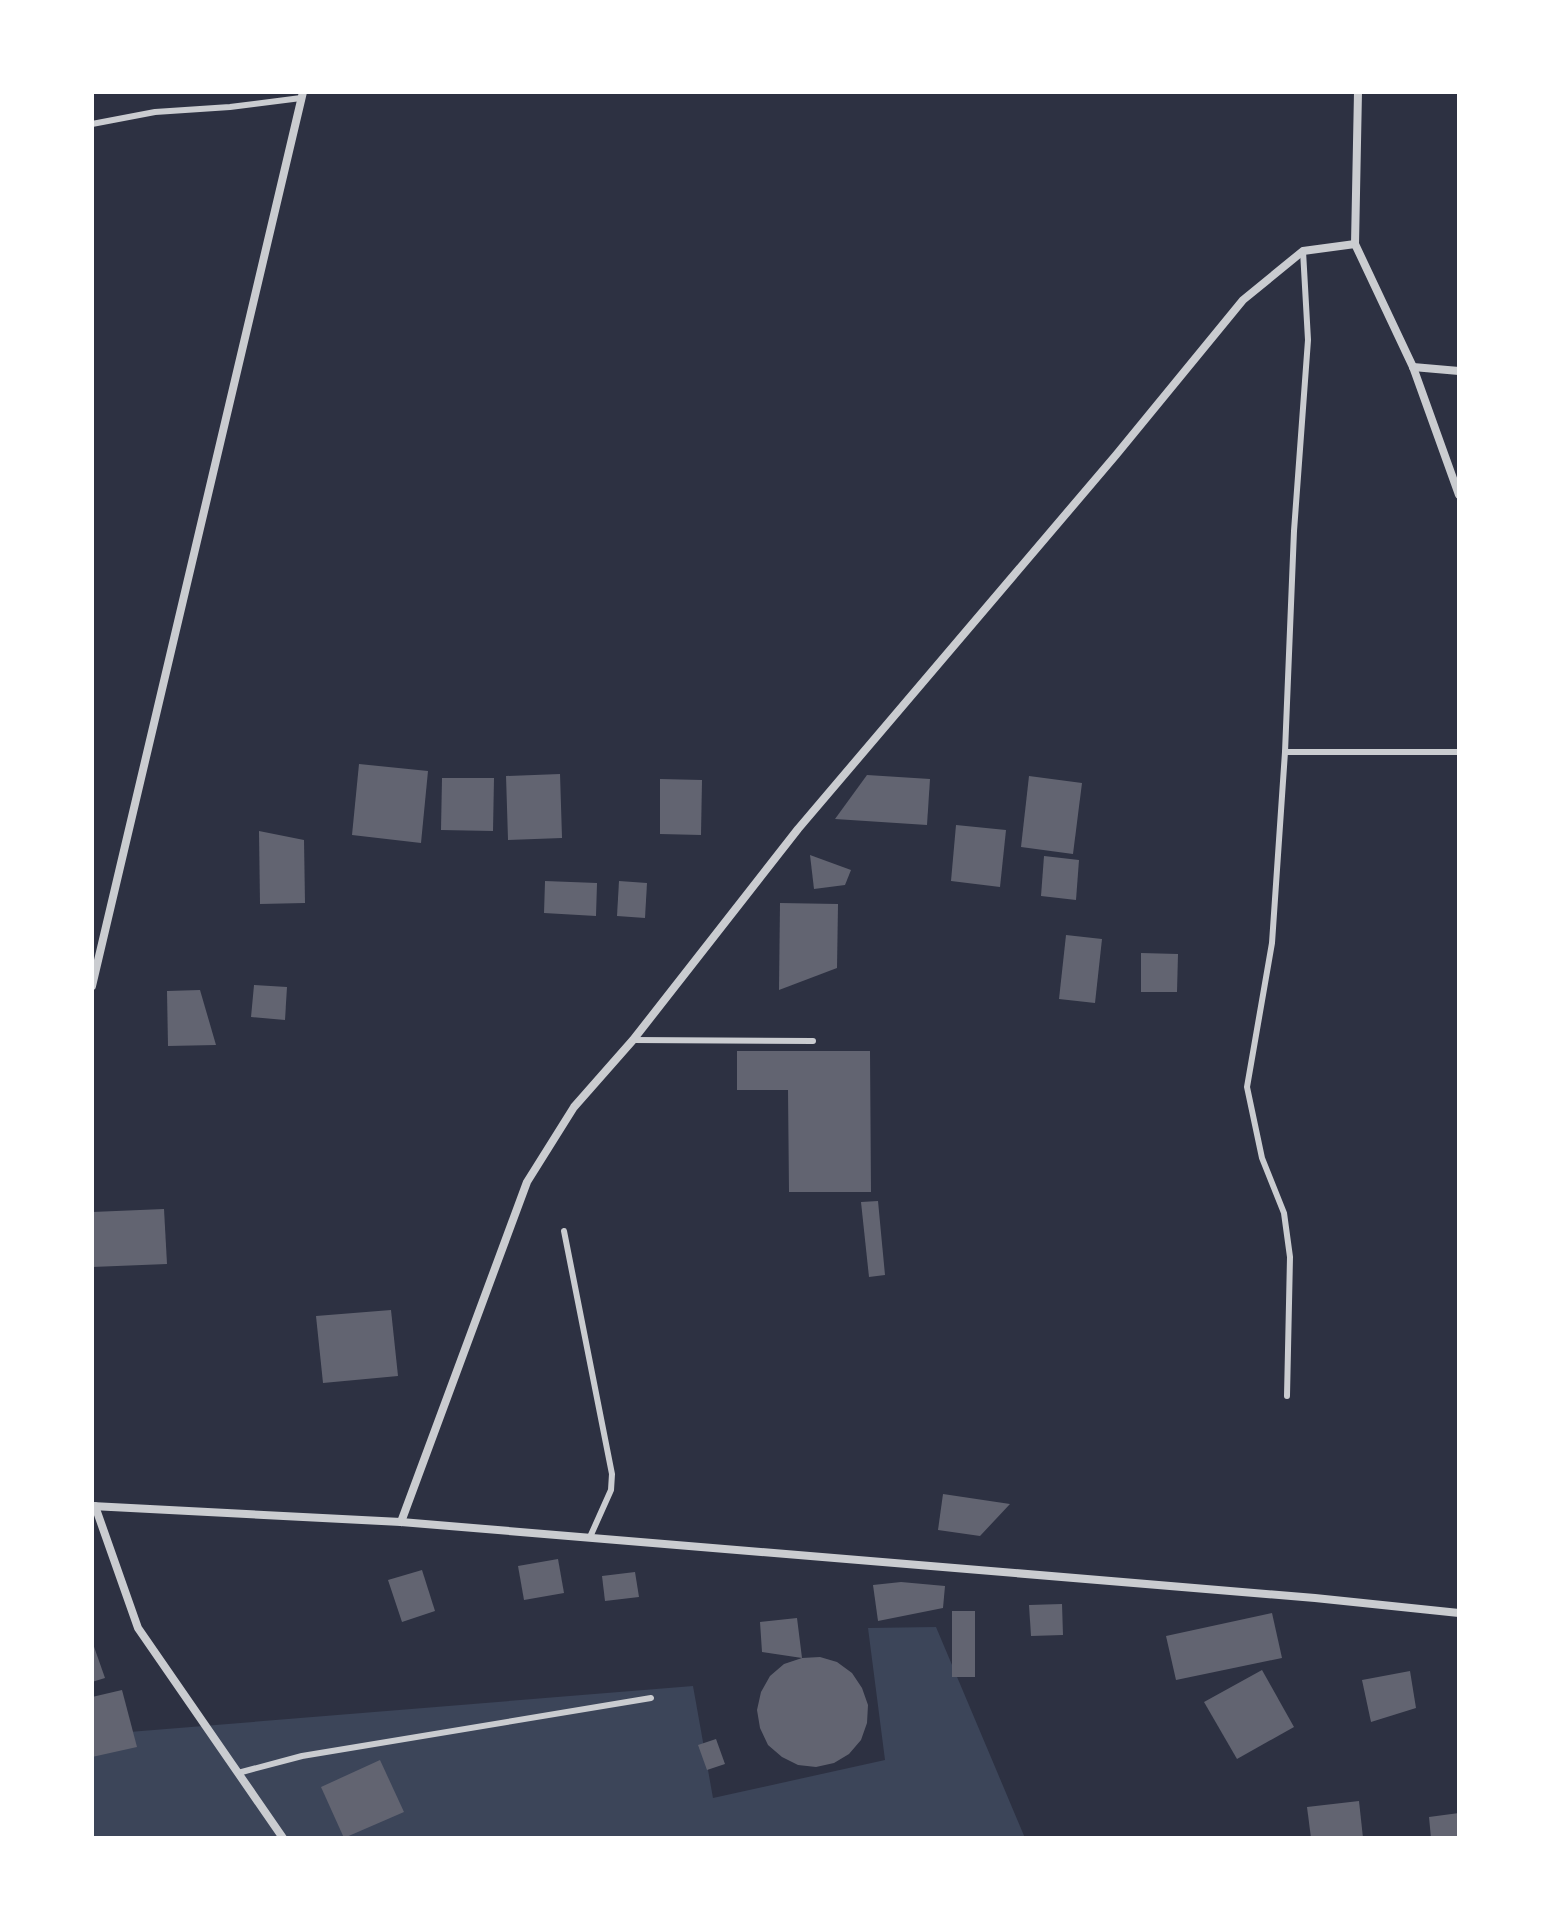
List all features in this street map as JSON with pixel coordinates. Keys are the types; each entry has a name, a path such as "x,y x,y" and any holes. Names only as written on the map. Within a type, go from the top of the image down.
{"street":[{"path":"1358,92 1355,244 1413,367 1459,495"},
{"path":"92,986 302,95"},
{"path":"401,1522 527,1182 574,1107 633,1040 798,829 1116,455 1243,300 1303,251 1355,244"},
{"path":"1413,367 1459,371"},
{"path":"283,1838 138,1628 94,1506 401,1522 1315,1598 1459,1613"}],"lane":[{"path":"92,124 155,112 230,107 302,95"},
{"path":"1287,1396 1290,1257 1284,1213 1262,1158 1247,1087 1272,943 1285,752 1294,531 1308,340 1303,251"},
{"path":"1285,752 1459,752"},
{"path":"633,1040 813,1041"},
{"path":"564,1231 612,1474 611,1490 590,1537"},
{"path":"238,1773 302,1756 651,1698"}],"shaded area":[{"path":"936,1627 1025,1838 92,1838 92,1735 693,1686 713,1798 885,1760 868,1628"}],"building":[{"path":"359,764 428,771 421,843 352,835"},
{"path":"560,774 562,838 508,840 506,776"},
{"path":"867,775 930,779 927,825 835,819"},
{"path":"1029,776 1082,783 1073,854 1021,847"},
{"path":"442,778 494,778 493,831 441,830"},
{"path":"660,779 702,780 701,835 660,834"},
{"path":"956,825 1006,830 1000,887 951,881"},
{"path":"259,831 304,840 305,903 260,904"},
{"path":"810,855 851,870 845,885 814,889"},
{"path":"1044,856 1079,860 1076,900 1041,896"},
{"path":"545,881 597,883 596,916 544,913"},
{"path":"619,881 647,883 645,918 617,916"},
{"path":"780,903 838,904 837,968 779,990"},
{"path":"1066,935 1102,939 1095,1003 1059,999"},
{"path":"1141,953 1178,954 1177,992 1141,992"},
{"path":"254,985 287,987 285,1020 251,1017"},
{"path":"200,990 216,1045 168,1046 167,991"},
{"path":"737,1051 870,1051 871,1192 789,1192 788,1090 737,1090"},
{"path":"878,1201 885,1275 869,1277 861,1202"},
{"path":"164,1209 167,1264 92,1267 92,1212"},
{"path":"391,1310 398,1376 323,1383 316,1316"},
{"path":"943,1494 1010,1504 980,1536 938,1530"},
{"path":"558,1559 564,1593 524,1600 518,1566"},
{"path":"422,1570 435,1611 402,1622 388,1580"},
{"path":"635,1572 639,1597 605,1601 602,1576"},
{"path":"901,1582 945,1586 943,1608 878,1621 873,1585"},
{"path":"1062,1604 1063,1635 1031,1636 1029,1605"},
{"path":"952,1611 975,1611 975,1677 952,1677"},
{"path":"1272,1613 1282,1658 1176,1680 1166,1636"},
{"path":"797,1618 802,1658 762,1652 760,1622"},
{"path":"92,1641 105,1678 92,1682"},
{"path":"820,1657 837,1662 852,1673 868,1705 867,1723 861,1740 849,1754 834,1763 816,1767 798,1765 768,1745 760,1728 757,1710 761,1692 770,1676 784,1664 802,1658"},
{"path":"1262,1670 1294,1727 1237,1759 1204,1702"},
{"path":"1410,1671 1416,1708 1371,1722 1362,1680"},
{"path":"122,1690 137,1747 92,1757 92,1697"},
{"path":"716,1739 725,1764 707,1770 698,1745"},
{"path":"380,1760 404,1812 344,1838 321,1787"},
{"path":"1359,1801 1363,1838 1311,1838 1307,1807"},
{"path":"1459,1813 1459,1838 1431,1838 1429,1817"}]}
